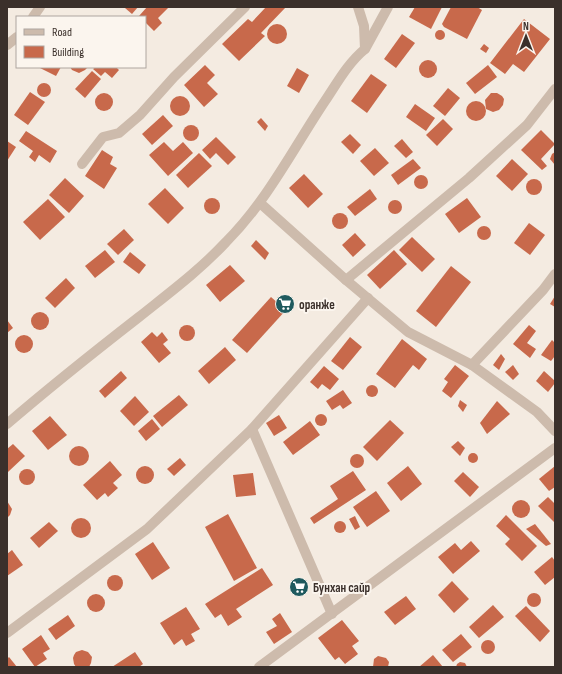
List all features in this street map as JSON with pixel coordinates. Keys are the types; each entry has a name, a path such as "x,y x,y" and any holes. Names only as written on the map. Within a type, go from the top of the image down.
{"street":[{"path":"34,16 40,7"},
{"path":"82,164 103,137 119,133 140,115 174,77 246,7"},
{"path":"358,7 364,26 365,49"},
{"path":"7,424 41,394 184,281 227,242 260,203 280,174 346,71 355,58 365,49 388,7"},
{"path":"7,46 16,38"},
{"path":"346,280 469,178 521,131 555,89"},
{"path":"260,203 346,280 408,332 472,365 537,412 555,431"},
{"path":"472,365 555,274"},
{"path":"7,632 147,529 252,429 368,298"},
{"path":"252,429 332,614"},
{"path":"259,667 555,448"}],"building":[{"path":"138,7 132,14 125,8"},
{"path":"147,7 169,7 158,18 162,23 154,31 146,23 146,16 139,16"},
{"path":"266,7 286,7 261,33 265,36 239,61 222,44 248,19 252,22"},
{"path":"415,7 442,7 431,29 409,17"},
{"path":"451,7 477,7 482,10 467,39 444,27 442,24"},
{"path":"524,19 550,39 524,72 513,64 505,74 490,63"},
{"path":"277,24 284,27 287,34 284,41 277,44 270,41 267,34 270,27"},
{"path":"440,30 445,35 440,40 435,35"},
{"path":"402,34 415,43 396,68 384,59"},
{"path":"484,44 489,48 486,53 480,49"},
{"path":"428,60 434,63 437,69 434,75 428,78 422,75 419,69 422,63"},
{"path":"205,65 215,75 207,83 218,94 204,107 184,85"},
{"path":"488,65 497,77 475,94 466,83"},
{"path":"40,68 60,68 56,76"},
{"path":"71,68 87,68 79,73"},
{"path":"117,68 119,70 112,78 105,72 101,76 93,69"},
{"path":"297,68 309,75 299,93 287,86"},
{"path":"92,71 101,79 85,98 75,89"},
{"path":"371,74 387,85 367,113 351,101"},
{"path":"41,83 47,83 51,87 51,93 47,97 41,97 37,93 37,87"},
{"path":"448,88 460,98 445,116 433,106"},
{"path":"30,92 45,102 28,125 14,115"},
{"path":"104,93 110,96 113,102 110,108 104,111 98,108 95,102 98,96"},
{"path":"491,93 497,93 504,99 503,105 499,110 493,112 486,109 485,100"},
{"path":"180,96 187,99 190,106 187,113 180,116 173,113 170,106 173,99"},
{"path":"472,101 480,101 486,107 486,115 480,121 472,121 466,115 466,107"},
{"path":"415,104 435,118 426,131 406,117"},
{"path":"163,115 173,126 152,145 142,134"},
{"path":"261,118 268,126 265,131 257,122"},
{"path":"443,119 453,129 437,146 426,135"},
{"path":"188,125 194,125 199,130 197,139 194,141 188,141 183,136 183,130"},
{"path":"541,130 555,144 541,159 547,166 542,170 521,150"},
{"path":"26,131 57,151 50,163 39,155 35,162 29,157 33,151 19,141"},
{"path":"350,134 361,145 353,154 341,142"},
{"path":"216,137 236,157 228,165 216,153 210,159 202,150"},
{"path":"402,139 413,152 406,158 394,146"},
{"path":"7,141 16,147 7,161"},
{"path":"164,142 173,151 183,142 193,153 168,176 149,155"},
{"path":"375,148 389,163 374,176 360,161"},
{"path":"102,150 113,157 110,164 117,168 104,189 85,176"},
{"path":"555,152 555,165 550,159 552,154"},
{"path":"199,153 212,166 188,188 176,175"},
{"path":"413,159 421,168 398,185 391,175"},
{"path":"512,159 528,174 512,191 496,176"},
{"path":"304,174 323,194 308,208 289,188"},
{"path":"421,175 426,177 428,182 426,187 421,189 416,187 414,182 416,177"},
{"path":"65,178 84,196 69,213 49,195"},
{"path":"534,179 540,181 542,187 540,193 534,195 528,193 526,187 528,181"},
{"path":"165,188 184,208 168,224 148,204"},
{"path":"370,189 377,199 355,216 347,207"},
{"path":"212,198 218,200 220,206 218,212 212,214 206,212 204,206 206,200"},
{"path":"467,198 481,217 459,233 445,214"},
{"path":"48,199 65,217 40,240 23,222"},
{"path":"395,200 400,202 402,207 400,212 395,214 390,212 388,207 390,202"},
{"path":"340,213 347,218 348,221 343,228 340,229 333,224 332,221 337,214"},
{"path":"529,223 545,235 530,255 514,243"},
{"path":"484,226 489,228 491,233 489,238 484,240 479,238 477,233 479,228"},
{"path":"124,229 134,240 118,255 107,244"},
{"path":"355,233 366,245 353,257 342,245"},
{"path":"412,237 435,259 422,272 399,250"},
{"path":"256,240 269,253 265,260 251,246"},
{"path":"105,250 115,262 95,278 85,266"},
{"path":"394,250 407,264 380,289 367,275"},
{"path":"130,252 146,265 139,274 123,262"},
{"path":"230,265 245,281 220,302 206,285"},
{"path":"451,266 471,282 436,327 416,311"},
{"path":"66,278 75,288 55,308 45,298"},
{"path":"555,296 555,307 550,304"},
{"path":"271,297 286,310 247,353 232,340"},
{"path":"40,312 46,315 49,321 46,327 40,330 34,327 31,321 34,315"},
{"path":"7,320 13,328 7,333"},
{"path":"187,325 193,327 195,333 193,339 187,341 181,339 179,333 181,327"},
{"path":"529,325 536,331 527,343 536,349 530,358 513,344"},
{"path":"152,332 157,337 162,332 168,340 163,344 171,353 159,363 141,342"},
{"path":"24,335 30,338 33,344 30,350 24,353 18,350 15,344 18,338"},
{"path":"350,337 362,347 343,370 331,361"},
{"path":"402,339 427,359 419,370 413,365 395,388 376,374"},
{"path":"552,340 555,343 555,356 551,361 541,355"},
{"path":"225,347 236,360 209,384 198,371"},
{"path":"501,354 505,359 499,370 493,365"},
{"path":"455,365 469,376 451,398 442,391 448,382 444,379"},
{"path":"513,365 519,374 513,380 505,372"},
{"path":"324,366 339,379 330,390 322,384 318,389 310,382"},
{"path":"121,371 127,378 105,398 99,391"},
{"path":"544,371 555,381 548,392 536,381"},
{"path":"372,385 376,387 378,391 376,395 372,397 368,395 366,391 368,387"},
{"path":"343,390 352,403 343,409 340,405 332,410 326,401"},
{"path":"179,395 188,405 162,427 153,416"},
{"path":"135,396 149,412 134,426 120,411"},
{"path":"460,400 467,405 463,412 458,406"},
{"path":"497,401 510,414 487,434 480,423"},
{"path":"321,414 325,416 327,420 325,424 321,426 317,424 315,420 317,416"},
{"path":"279,415 287,428 274,436 266,423"},
{"path":"50,416 67,435 48,450 32,431"},
{"path":"152,419 160,429 146,441 138,431"},
{"path":"390,420 404,433 377,461 363,447"},
{"path":"310,421 320,435 293,455 283,442"},
{"path":"458,441 465,448 460,456 451,447"},
{"path":"13,444 25,456 8,472 7,449"},
{"path":"79,446 86,449 89,456 86,463 79,466 72,463 69,456 72,449"},
{"path":"471,453 475,453 477,454 477,462 471,463 468,460 468,456"},
{"path":"357,454 362,456 364,461 362,466 357,468 352,466 350,461 352,456"},
{"path":"180,458 186,465 174,476 167,469"},
{"path":"110,461 122,475 113,483 118,488 108,497 105,493 97,500 83,485"},
{"path":"145,466 151,469 154,475 151,481 145,484 139,481 136,475 139,469"},
{"path":"408,466 422,484 401,501 387,483"},
{"path":"555,466 555,487 549,491 539,479"},
{"path":"24,469 30,469 35,474 33,483 30,485 24,485 19,480 19,474"},
{"path":"353,471 366,490 314,524 310,518 338,499 330,486"},
{"path":"463,472 479,487 470,497 454,481"},
{"path":"253,473 256,495 236,497 233,475"},
{"path":"376,491 390,511 367,527 353,507"},
{"path":"548,497 555,504 555,523 538,506"},
{"path":"521,500 527,503 530,509 527,515 521,518 515,515 512,509 515,503"},
{"path":"7,501 12,509 7,518"},
{"path":"228,514 257,568 234,581 205,527"},
{"path":"506,515 537,546 522,561 505,544 510,539 496,526"},
{"path":"355,516 360,527 355,530 349,519"},
{"path":"81,518 88,521 91,528 88,535 81,538 74,535 71,528 74,521"},
{"path":"338,521 342,521 346,527 342,533 338,533 334,529 334,525"},
{"path":"49,522 58,531 39,548 30,538"},
{"path":"535,524 551,544 546,546 526,529"},
{"path":"471,541 480,551 453,574 438,557 455,543 461,550"},
{"path":"153,542 170,568 152,580 135,554"},
{"path":"12,550 23,565 7,576 7,554"},
{"path":"552,557 555,561 555,577 545,585 534,572"},
{"path":"262,568 273,585 236,609 242,617 228,626 221,614 215,618 205,604"},
{"path":"112,575 118,575 123,580 121,589 118,591 112,591 107,586 107,580"},
{"path":"452,581 469,599 454,613 438,595"},
{"path":"534,593 539,595 541,600 539,605 534,607 529,605 527,600 529,595"},
{"path":"92,594 100,594 105,599 103,610 100,612 92,612 87,607 87,599"},
{"path":"406,596 416,609 395,625 384,612"},
{"path":"493,605 504,617 479,638 469,627"},
{"path":"526,606 550,631 540,642 515,616"},
{"path":"186,607 200,629 191,634 195,641 186,646 182,639 174,645 160,623"},
{"path":"280,613 292,632 274,644 266,632 277,626 272,619"},
{"path":"68,615 75,626 56,640 48,629"},
{"path":"342,620 359,641 352,646 358,654 345,664 339,657 335,660 318,638"},
{"path":"461,634 472,647 453,662 442,650"},
{"path":"41,635 50,649 43,653 47,659 35,667 22,649"},
{"path":"488,640 493,642 495,647 493,652 488,654 483,652 481,647 483,642"},
{"path":"82,650 88,652 92,657 89,667 76,667 74,664 74,655 76,652"},
{"path":"135,652 143,664 139,667 112,667"},
{"path":"433,655 443,667 419,667"},
{"path":"378,656 386,658 389,662 388,667 373,667 374,659"},
{"path":"9,657 17,667 7,667 7,659"},
{"path":"460,662 465,663 467,667 456,667"}],"place":[{"name":"оранже","path":"285,304"},
{"name":"Бунхан сайр","path":"299,587"}]}
